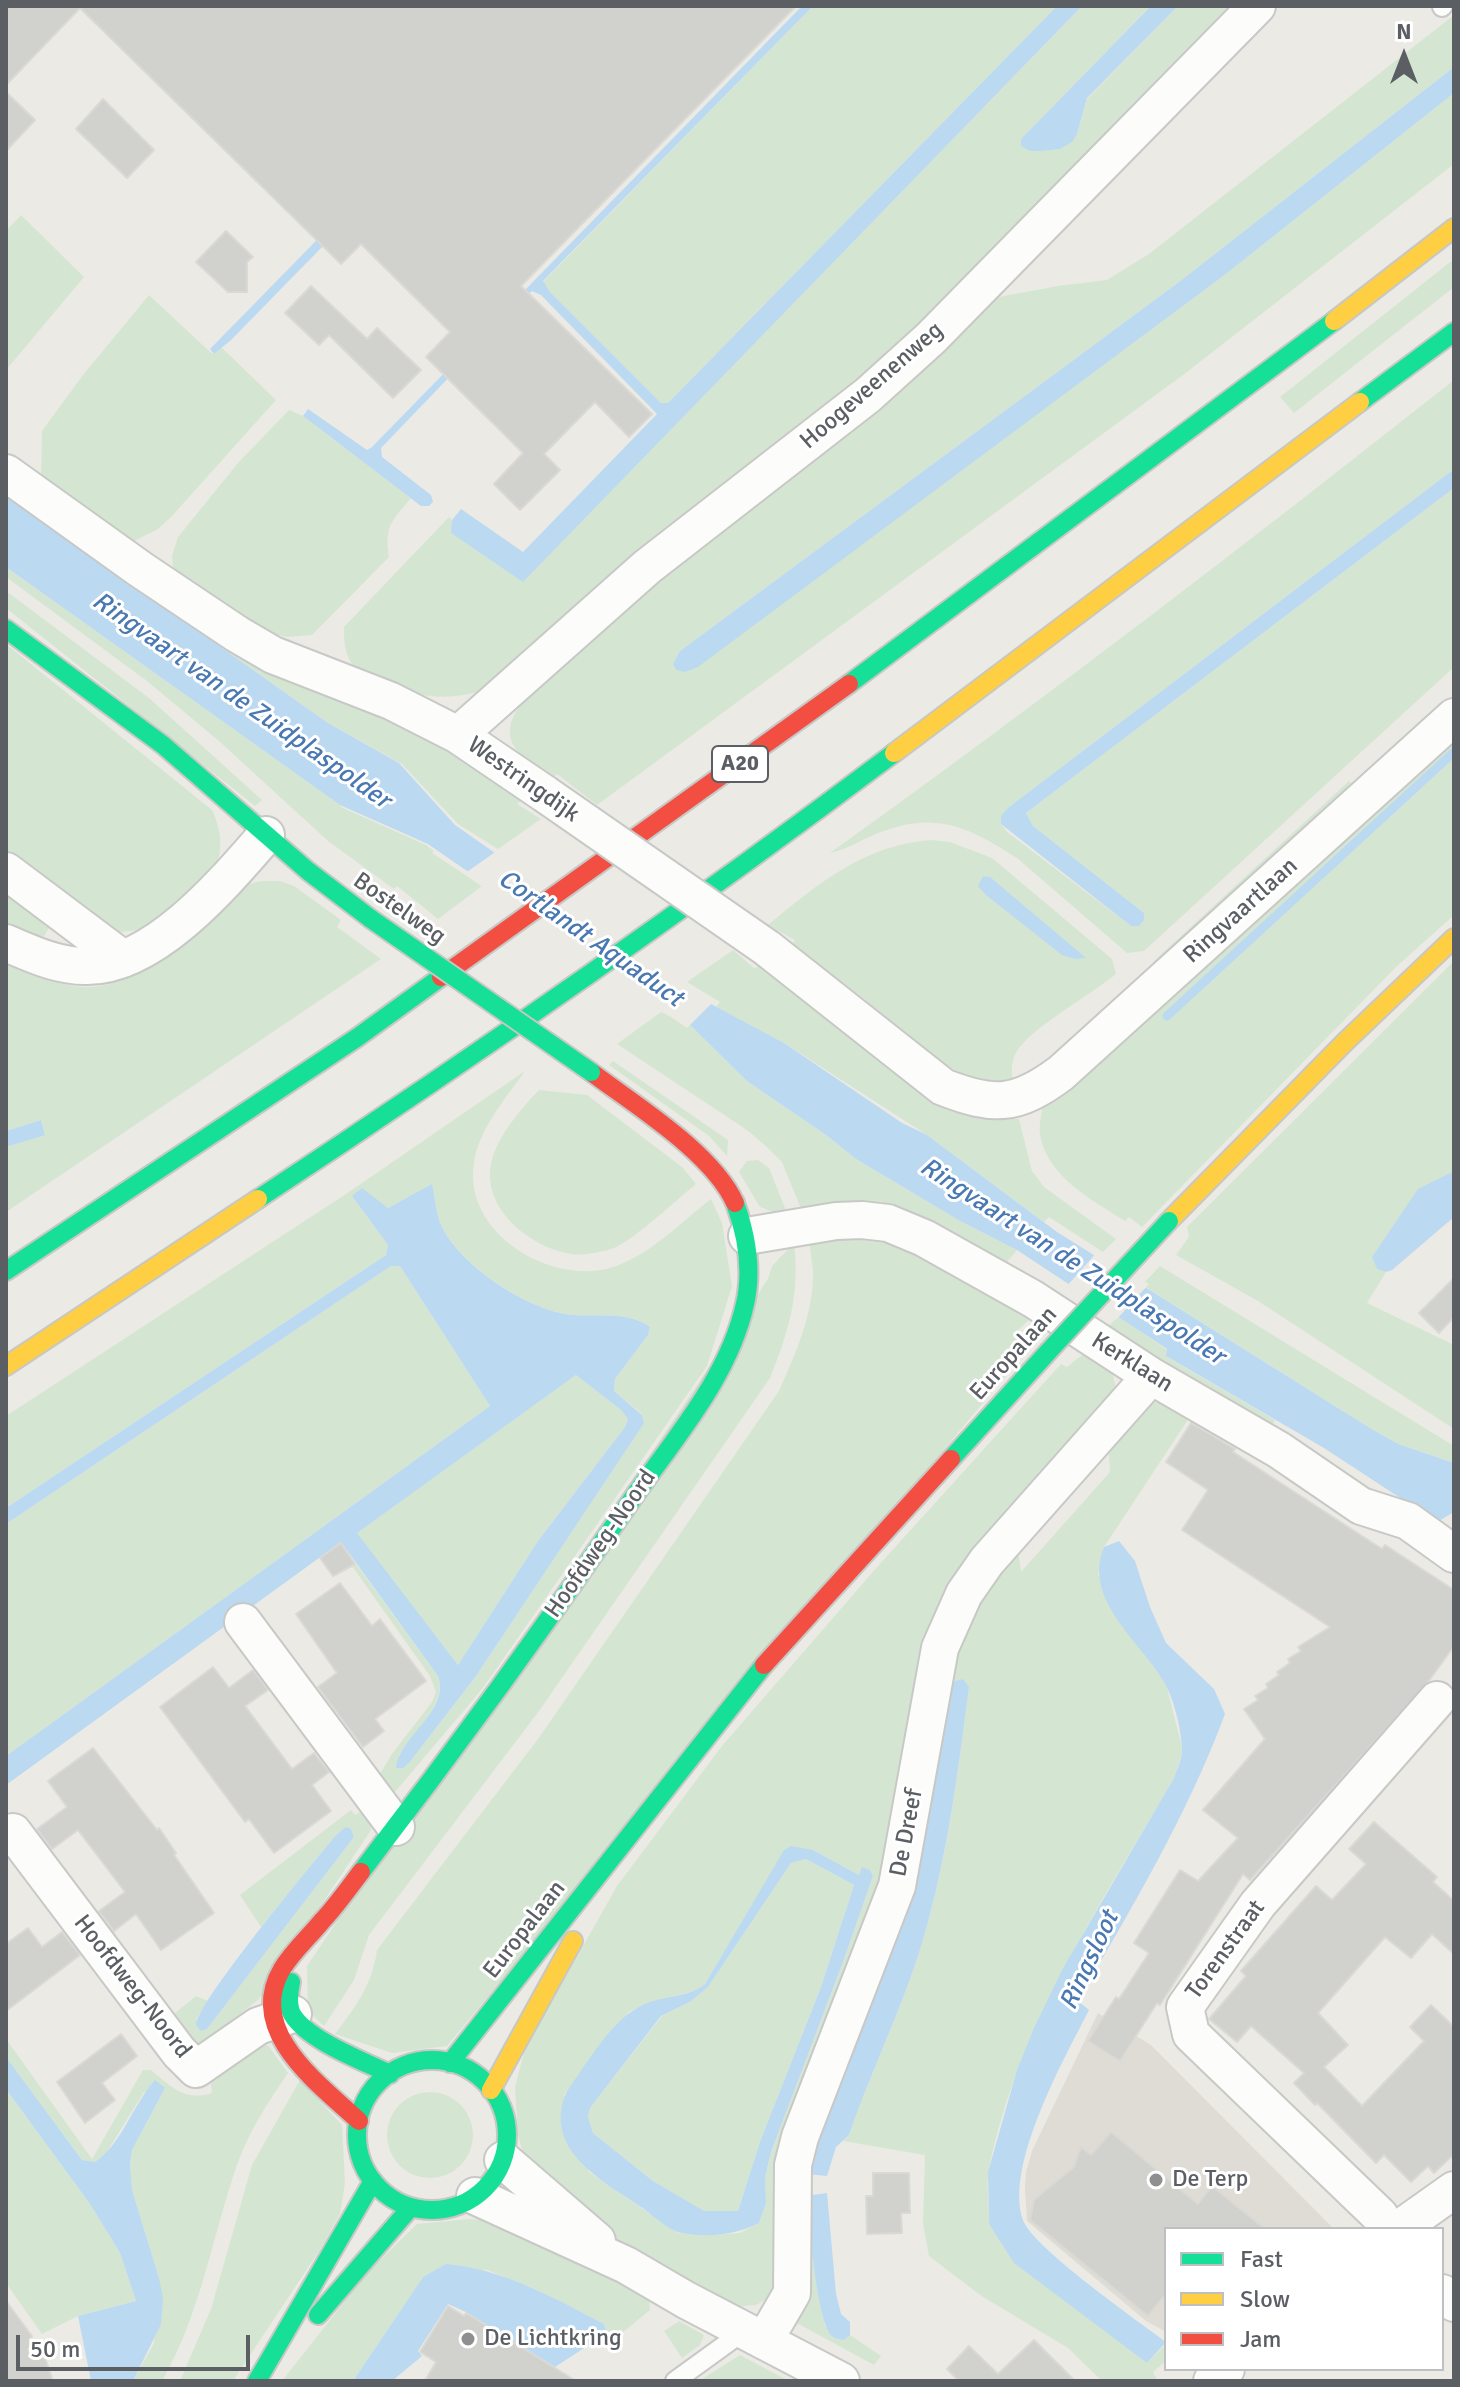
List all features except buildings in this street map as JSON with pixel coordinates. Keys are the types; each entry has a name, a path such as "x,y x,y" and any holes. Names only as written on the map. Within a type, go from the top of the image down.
{"main road":[{"name":"A20","path":"6,1271 358,1037 731,771 1232,399 1454,228"},
{"path":"6,1366 415,1096 779,839 1454,332"},
{"name":"Bostelweg","path":"6,629 163,745 335,893 591,1072 662,1126 719,1178 731,1195 747,1236"},
{"name":"Europalaan","path":"450,2063 755,1675 1048,1352 1279,1105 1454,938"},
{"name":"Hoofdweg-Noord","path":"282,2018 271,1999 276,1979 291,1955 318,1926 396,1827 505,1683 724,1363 743,1317 749,1289 747,1236"},
{"name":"Europalaan","path":"491,2090 637,1827"},
{"path":"282,2018 390,2074"},
{"path":"282,2018 284,2046 359,2121"},
{"path":"419,2062 450,2063 473,2073 491,2090 503,2111 506,2148 503,2160 496,2174 475,2196 451,2207 411,2207 397,2201 373,2181 361,2159 357,2134 359,2121 369,2094 390,2074 419,2062"},
{"path":"259,2381 373,2181"},
{"path":"259,2381 411,2207"}],"street":[{"name":"Hoogeveenenweg","path":"458,735 647,567 868,395 975,293 1257,6"},
{"name":"Westringdijk","path":"6,473 140,569 249,641 287,661 391,701 458,735 767,948 943,1087 970,1098 1002,1101 1023,1097"},
{"name":"Ringvaartlaan","path":"1023,1097 1061,1073 1454,717"},
{"path":"6,943 50,960 84,967 123,959 174,928 227,880 266,835"},
{"path":"6,871 123,959"},
{"name":"Kerklaan","path":"747,1236 836,1221 862,1220 888,1223 924,1238 1033,1299 1151,1376 1279,1450 1361,1506 1408,1521 1454,1554"},
{"name":"De Dreef","path":"754,2336 792,2293 793,2165 800,2137 897,1886 940,1648 964,1594 987,1561 1151,1376"},
{"path":"243,1622 396,1827"},
{"name":"Torenstraat","path":"1386,2227 1380,2216 1191,2034 1185,2007 1258,1904 1437,1700"},
{"name":"Hoofdweg-Noord","path":"13,1832 179,2052 196,2069 258,2026 282,2018"},
{"path":"503,2160 626,2265"},
{"path":"1402,2227 1454,2190"},
{"path":"475,2196 626,2265 841,2381"}],"lane":[{"name":"De Dreef","path":"675,2381 754,2336"}],"shaded area":[{"name":"De Terp","path":"1098,2013 1151,2045 1332,2227 1164,2227 1164,2331 1146,2321 1027,2221 1026,2172 1032,2151"}],"green space":[{"path":"813,6 1057,6 668,403 661,403 543,282"},
{"path":"1082,6 1151,6 1021,139 1077,134 1087,99 1178,6 1238,6 922,330 493,687 466,695 428,696 377,682 354,666 346,650 344,627 449,517 452,533 523,581"},
{"path":"1454,15 1454,67 1179,282 680,651 673,664 1231,270 1454,93 1454,164 1183,375 597,805 557,774 553,779 520,754 512,743 512,720 544,677 988,299 1107,280 1149,254"},
{"path":"21,215 84,277 6,370 6,231"},
{"path":"1454,259 1454,287 1294,413 1280,397"},
{"path":"149,295 210,352 214,354 221,347 276,400 172,516 158,529 132,542 41,478 42,431 83,375"},
{"path":"1454,380 1454,469 1009,807 1001,824 1007,832 1131,926 1144,913 1033,826 1026,813 1454,488 1454,667 1144,951 1127,953 1017,858 982,837 950,825 915,823 897,827 830,853 1145,620"},
{"path":"289,410 303,416 411,498 391,524 389,557 312,635 286,637 253,628 174,578 172,556 178,537 238,463"},
{"path":"6,485 421,731 521,801 517,804 541,819 498,849 458,824 402,764 328,723 6,495"},
{"path":"6,567 341,807 426,845 434,851 432,853 482,886 438,919 397,886 394,889 328,841 219,741 147,681 6,577"},
{"path":"6,591 149,698 262,800 255,806 6,608"},
{"path":"6,644 212,810 218,828 220,852 210,877 144,930 118,932 104,928 6,859"},
{"path":"1454,729 1454,915 1396,967 1142,1227 1129,1217 1125,1221 1072,1185 1051,1162 1044,1149 1040,1131 1042,1109"},
{"path":"1349,781 1355,790 1152,971 1154,961"},
{"path":"931,840 950,842 992,858 1112,959 1116,974 1035,1032 1017,1051 1012,1069 1013,1081 991,1081 969,1076 931,1055 862,997 791,947 795,940 768,925 805,895 864,858 907,843"},
{"path":"261,881 280,881 294,886 341,920 337,927 381,959 6,1212 6,1147 45,1134 41,1120 6,1131 6,962 67,985 89,987 109,984 151,964 242,886"},
{"path":"6,883 51,925 44,936 6,924"},
{"path":"733,950 755,969 758,965 852,1033 922,1094 953,1110 1019,1119 1032,1171 1044,1187 1116,1239 1103,1252 1049,1217 1044,1222 927,1135 784,1043 716,1007 720,1002 687,982"},
{"path":"1454,961 1454,1171 1418,1190 1373,1257 1377,1269 1386,1272 1367,1303 1454,1345 1454,1429 1258,1301 1176,1255 1189,1237 1187,1227"},
{"path":"661,1012 691,1026 747,1081 856,1159 960,1221 1017,1250 1007,1262 988,1261 880,1201 872,1210 804,1216 782,1162 767,1147 747,1130 617,1044"},
{"path":"613,1061 728,1140 727,1156 709,1136 609,1065"},
{"path":"525,1071 484,1131 475,1159 476,1196 486,1218 500,1236 519,1251 564,1269 588,1271 610,1268 650,1248 711,1199 722,1223 732,1286 707,1366 483,1688 394,1793 378,1777 436,1692 430,1676 352,1566 356,1564 438,1676 440,1687 434,1708 399,1755 409,1763 476,1676 643,1423 642,1414 614,1391 615,1379 648,1335 650,1327 623,1317 555,1312 498,1284 465,1257 442,1227 432,1185 388,1208 352,1196 388,1245 386,1255 6,1508 6,1416 346,1194"},
{"path":"539,1090 587,1095 682,1167 696,1184 643,1229 614,1248 571,1254 557,1251 529,1237 505,1216 492,1189 490,1174 500,1140"},
{"path":"758,1160 769,1168 789,1218 760,1207 739,1172 747,1161"},
{"path":"834,1235 898,1240 1032,1317 1015,1333 1020,1340 1032,1326 1042,1332 447,2046 392,2053 335,2034 367,1984 377,1950 538,1739 779,1391 797,1350 810,1307 813,1277 809,1239"},
{"path":"794,1243 794,1296 783,1344 770,1378 539,1711 369,1935 354,1980 324,2026 308,2011 307,1966 768,1279 772,1266"},
{"path":"391,1266 400,1266 490,1406 6,1756 6,1524"},
{"path":"1160,1266 1454,1446 1454,1463 1398,1444 1142,1285"},
{"path":"1118,1316 1167,1350 1167,1357 1275,1420 1268,1432 1108,1327"},
{"path":"1087,1351 1111,1367 1117,1393 977,1559 900,1833 818,2068 784,2279 769,2298 756,2305 733,2307 626,2245 577,2211 523,2154 518,2135 515,2087 525,2049 617,1886 722,1746 878,1566 1061,1364 1067,1367","holes":["785,1850 813,1850 859,1875 870,1870 873,1876 771,2152 765,2178 766,2203 759,2223 740,2233 678,2233 589,2172 564,2095 629,2012 648,2003 698,1990 705,1984"]},
{"path":"576,1375 621,1410 628,1419 625,1427 538,1541 458,1665 356,1533"},
{"path":"1178,1399 1195,1409 1104,1547 1098,1574 1145,1655 1166,1684 1183,1751 1174,1778 1091,1919 1041,2015 1002,2116 988,2176 989,2224 1147,2363 1164,2346 1164,2363 1153,2372 1158,2381 1102,2381 1068,2348 980,2295 929,2256 923,2224 925,2155 843,2141 849,2135 911,1976 942,1864 969,1687 952,1682 940,1758 913,1884 953,1647 1017,1542 1021,1572 1110,1472 1108,1439 1138,1410"},
{"path":"369,1807 371,1830 258,2000 232,2020 215,2040 193,2042 169,2018 196,1996 208,2001 196,2019 207,2029 354,1837 351,1829 335,1836 261,1927 240,1895 351,1810 355,1815"},
{"path":"806,1859 854,1885 821,1987 761,2139 738,2211 704,2212 653,2181 593,2133 588,2117 590,2108 662,2016 690,2002 708,1987 791,1863"},
{"path":"6,2039 92,2159 143,2070 151,2070 186,2094 212,2093 210,2077 248,2046 268,2045 288,2073 242,2152 187,2329 162,2381 133,2381 154,2343 159,2278 132,2190 130,2164 132,2150 165,2088 144,2092 105,2155 95,2162 82,2160 6,2057"},
{"path":"300,2080 342,2125 345,2183 340,2214 233,2381 180,2381 211,2309 252,2165"},
{"path":"6,2089 90,2204 120,2253 136,2301 78,2316 42,2334 6,2283"},
{"path":"430,2092 447,2095 466,2111 473,2135 470,2152 454,2171 430,2178 413,2175 394,2159 387,2135 390,2118 406,2099"},
{"path":"806,2196 825,2326 844,2340 850,2335 881,2356 874,2365 793,2321"},
{"path":"469,2219 494,2221 645,2293 650,2310 622,2333 607,2333 604,2324 535,2289 487,2270 423,2277 353,2381 282,2381 367,2273 417,2224"},
{"path":"679,2321 704,2335 700,2345 682,2358 664,2331"},
{"path":"740,2355 787,2380 699,2381"}],"water":[{"path":"546,6 558,6 214,354 210,349"},
{"path":"802,6 813,6 543,281 550,292 661,403 668,403 1057,6 1082,6 523,582 451,533 452,520 461,509 523,552 657,414 541,295 532,291 381,448 382,457 431,495 433,502 429,506 421,506 303,416 308,409 367,450 372,447"},
{"path":"1151,6 1178,6 1087,98 1072,142 1060,149 1041,151 1030,151 1021,146 1021,139"},
{"path":"1454,67 1454,93 1231,270 698,667 685,672 676,670 673,664 680,651 1179,282"},
{"path":"1454,469 1454,488 1026,813 1033,826 1144,913 1144,920 1139,926 1131,926 1001,824 1001,816 1009,807"},
{"path":"6,495 328,723 399,763 455,825 711,1004 784,1043 902,1123 927,1135 1057,1232 1370,1428 1398,1444 1454,1463 1454,1512 1437,1522 1324,1448 1166,1356 1167,1349 1017,1250 960,1221 856,1159 747,1081 691,1026 428,844 340,805 6,567"},
{"path":"983,876 990,877 1086,958 1062,955 986,895 978,886"},
{"path":"41,1120 45,1135 6,1147 6,1131"},
{"path":"1454,1171 1454,1217 1392,1270 1377,1269 1372,1257 1418,1189"},
{"path":"432,1184 440,1222 451,1242 464,1257 498,1284 555,1312 623,1317 650,1327 648,1335 615,1379 614,1391 642,1415 644,1423 476,1676 403,1768 396,1768 399,1756 437,1701 440,1689 438,1676 341,1542 6,1785 6,1756 490,1406 400,1266 391,1266 6,1524 6,1508 386,1255 388,1245 352,1196 362,1188 388,1208","holes":["576,1375 628,1419 625,1427 538,1541 458,1665 357,1533"]},
{"name":"Ringsloot","path":"1119,1541 1135,1561 1166,1643 1214,1689 1225,1714 1176,1825 1078,2001 1089,2010 1040,2113 1022,2171 1019,2197 1023,2220 1045,2248 1164,2341 1147,2363 1014,2263 989,2224 988,2172 1017,2070 1034,2028 1062,1970 1174,1778 1182,1755 1179,1723 1168,1689 1107,1602 1099,1566 1104,1547"},
{"path":"963,1679 969,1687 953,1805 942,1864 920,1949 849,2135 836,2147 827,2176 806,2174 813,2140 913,1884 940,1758 952,1682"},
{"path":"346,1827 351,1829 354,1837 207,2029 201,2031 196,2025 201,2012 234,1962 335,1836"},
{"path":"791,1846 813,1850 859,1875 862,1867 870,1870 873,1876 771,2152 765,2178 766,2203 759,2223 722,2234 677,2232 596,2176 571,2150 563,2134 561,2117 564,2098 601,2042 626,2016 647,2003 685,1994 705,1984 784,1850","holes":["806,1859 854,1885 821,1987 761,2139 738,2211 704,2211 653,2181 593,2133 588,2117 590,2108 661,2016 690,2002 708,1987 791,1863"]},
{"path":"6,2057 82,2160 95,2162 113,2145 155,2080 165,2088 132,2150 130,2164 132,2190 163,2298 161,2324 133,2381 91,2381 78,2316 136,2301 120,2253 90,2204 6,2089"},
{"path":"827,2193 836,2294 841,2314 850,2322 850,2335 844,2340 833,2337 827,2328 812,2248 806,2196"},
{"path":"446,2264 488,2272 528,2286 604,2324 607,2333 555,2367 448,2304 418,2351 422,2356 392,2381 353,2381 423,2277"}],"pier":[{"path":"498,850 713,1001 711,1004 687,1028 464,874"},
{"path":"1097,1252 1149,1284 1116,1320 1066,1287"}],"waterway":[{"path":"1167,1016 1454,752"}],"traffic: fast":[{"path":"849,684 1334,321"},
{"path":"1360,402 1454,332"},
{"path":"6,629 163,745 308,871 371,919"},
{"path":"258,1199 579,981 738,869 894,753"},
{"path":"371,919 591,1072"},
{"path":"6,1271 358,1037 441,977"},
{"path":"361,1872 533,1640 682,1430 727,1357 745,1304 748,1278 748,1253 735,1203"},
{"path":"1048,1352 1169,1221"},
{"path":"951,1459 1048,1352"},
{"path":"450,2063 764,1665"},
{"path":"291,1982 289,2006 299,2024 336,2049 390,2074"},
{"path":"432,2060 461,2066 485,2082 501,2106 507,2135 501,2164 485,2188 461,2204 432,2210 403,2204 379,2188 363,2164 357,2135 363,2106 379,2082 403,2066 432,2060"},
{"path":"257,2381 373,2181"},
{"path":"318,2315 411,2207"}],"traffic: slow":[{"path":"1334,321 1454,228"},
{"path":"894,753 1360,402"},
{"path":"1169,1221 1345,1042 1454,938"},
{"path":"6,1366 258,1199"},
{"path":"491,2090 573,1941"}],"traffic: jam":[{"path":"441,977 849,684"},
{"path":"591,1072 691,1148 724,1184 735,1203"},
{"path":"764,1665 951,1459"},
{"path":"359,2121 307,2073 292,2054 280,2035 273,2014 273,1992 282,1969 361,1872"}],"place":[{"name":"De Terp","path":"1156,2180"},
{"name":"De Lichtkring","path":"468,2339"}],"water label":[{"name":"Ringvaart van de Zuidplaspolder","path":"241,701"},
{"name":"Cortlandt Aquaduct","path":"590,939"},
{"name":"Ringvaart van de Zuidplaspolder","path":"1072,1262"}]}
